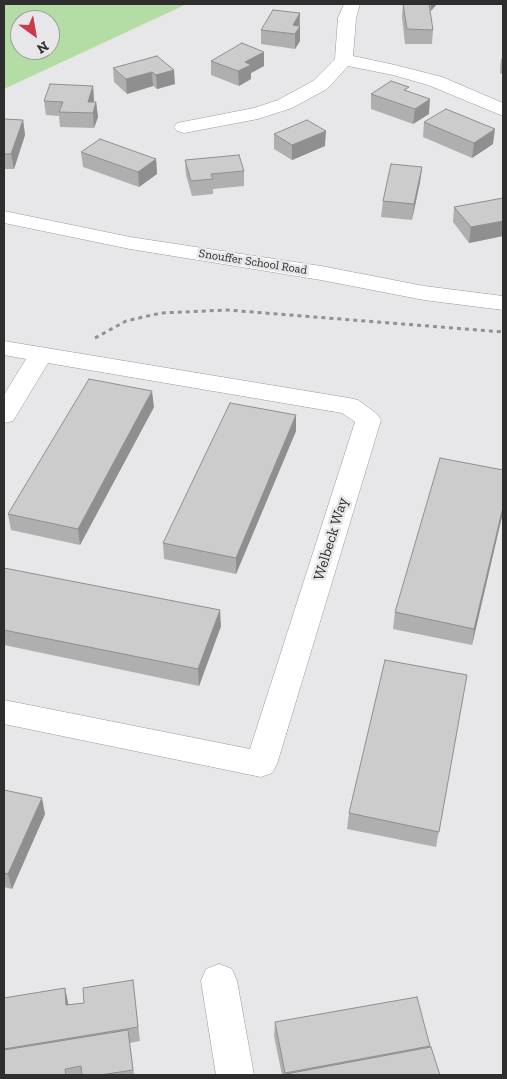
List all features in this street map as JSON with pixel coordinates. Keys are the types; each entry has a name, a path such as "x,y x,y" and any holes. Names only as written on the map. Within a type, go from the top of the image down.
{"street":[{"path":"184,127 258,113 285,104 320,85 344,60 347,18 352,4"},
{"path":"344,60 395,70 435,81 503,110"},
{"name":"Snouffer School Road","path":"4,217 130,242 424,292 503,303"},
{"name":"Welbeck Way","path":"4,348 349,406 368,420 261,764 4,712"},
{"path":"4,414 42,354"},
{"path":"219,981 236,1075"}],"path":[{"path":"72,360 97,337 126,321 161,313 227,310 503,332"}],"green space":[{"path":"4,4 187,4 4,89"}],"building":[{"path":"403,4 429,4 433,30 407,29"},
{"path":"273,10 300,13 293,25 300,26 295,34 261,30"},
{"path":"242,43 264,52 245,62 251,65 238,71 211,61"},
{"path":"157,56 174,70 156,75 152,72 126,79 113,68"},
{"path":"391,81 409,87 404,90 430,99 415,109 371,94"},
{"path":"50,84 93,86 88,102 96,102 93,113 59,112 63,102 44,101"},
{"path":"446,109 495,129 474,143 424,122"},
{"path":"4,119 23,120 11,154 4,154"},
{"path":"307,120 326,131 292,145 274,134"},
{"path":"100,139 156,159 138,172 81,152"},
{"path":"239,155 244,171 211,174 213,179 191,181 185,160"},
{"path":"391,164 422,167 414,204 383,201"},
{"path":"503,198 503,221 471,227 454,207"},
{"path":"89,379 152,391 78,529 8,514"},
{"path":"230,403 296,415 236,558 163,543"},
{"path":"440,458 503,470 503,507 474,629 395,612"},
{"path":"4,568 220,610 198,669 4,630"},
{"path":"385,660 467,675 439,832 349,813"},
{"path":"4,790 42,798 8,874 4,873"},
{"path":"133,980 138,1027 4,1049 4,998 65,988 66,1005 84,1003 83,988"},
{"path":"417,997 430,1046 285,1073 275,1022"},
{"path":"128,1030 133,1070 100,1075 82,1075 81,1066 65,1069 66,1075 4,1075 4,1050"},
{"path":"431,1047 440,1075 286,1075 286,1074"}]}
